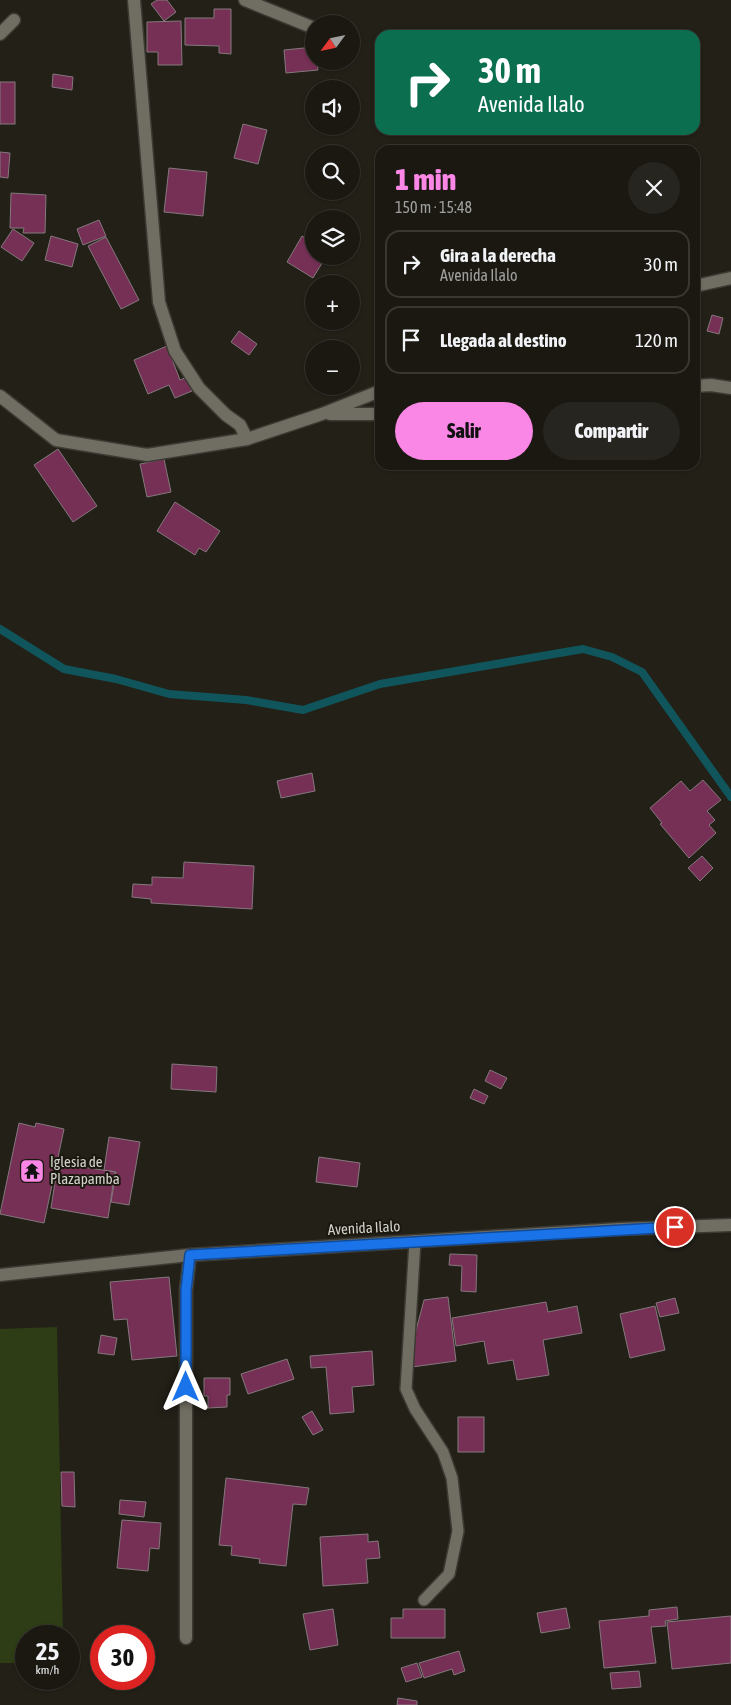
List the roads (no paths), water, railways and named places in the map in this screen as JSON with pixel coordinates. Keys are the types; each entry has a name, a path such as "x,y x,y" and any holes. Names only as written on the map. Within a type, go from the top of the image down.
{"street":[{"path":"134,0 159,302 175,351 199,388 240,426 247,439"},
{"path":"245,0 305,24"},
{"path":"0,34 14,20"},
{"path":"700,285 731,278"},
{"path":"700,386 731,388"},
{"path":"0,396 56,440 147,455 247,439 322,414 375,393"},
{"path":"322,414 375,414"},
{"name":"Avenida Ilalo","path":"0,1275 190,1255 619,1229 731,1225"},
{"path":"186,1638 186,1290 190,1255"}],"lane":[{"path":"415,1241 406,1389 415,1409 443,1452 452,1478 458,1531 449,1574 424,1600"}],"waterway":[{"path":"0,629 64,669 116,679 169,694 246,700 303,710 380,684 583,649 612,657 642,672 731,797"}],"place":[{"name":"Iglesia de Plazapamba","path":"32,1171"}]}
